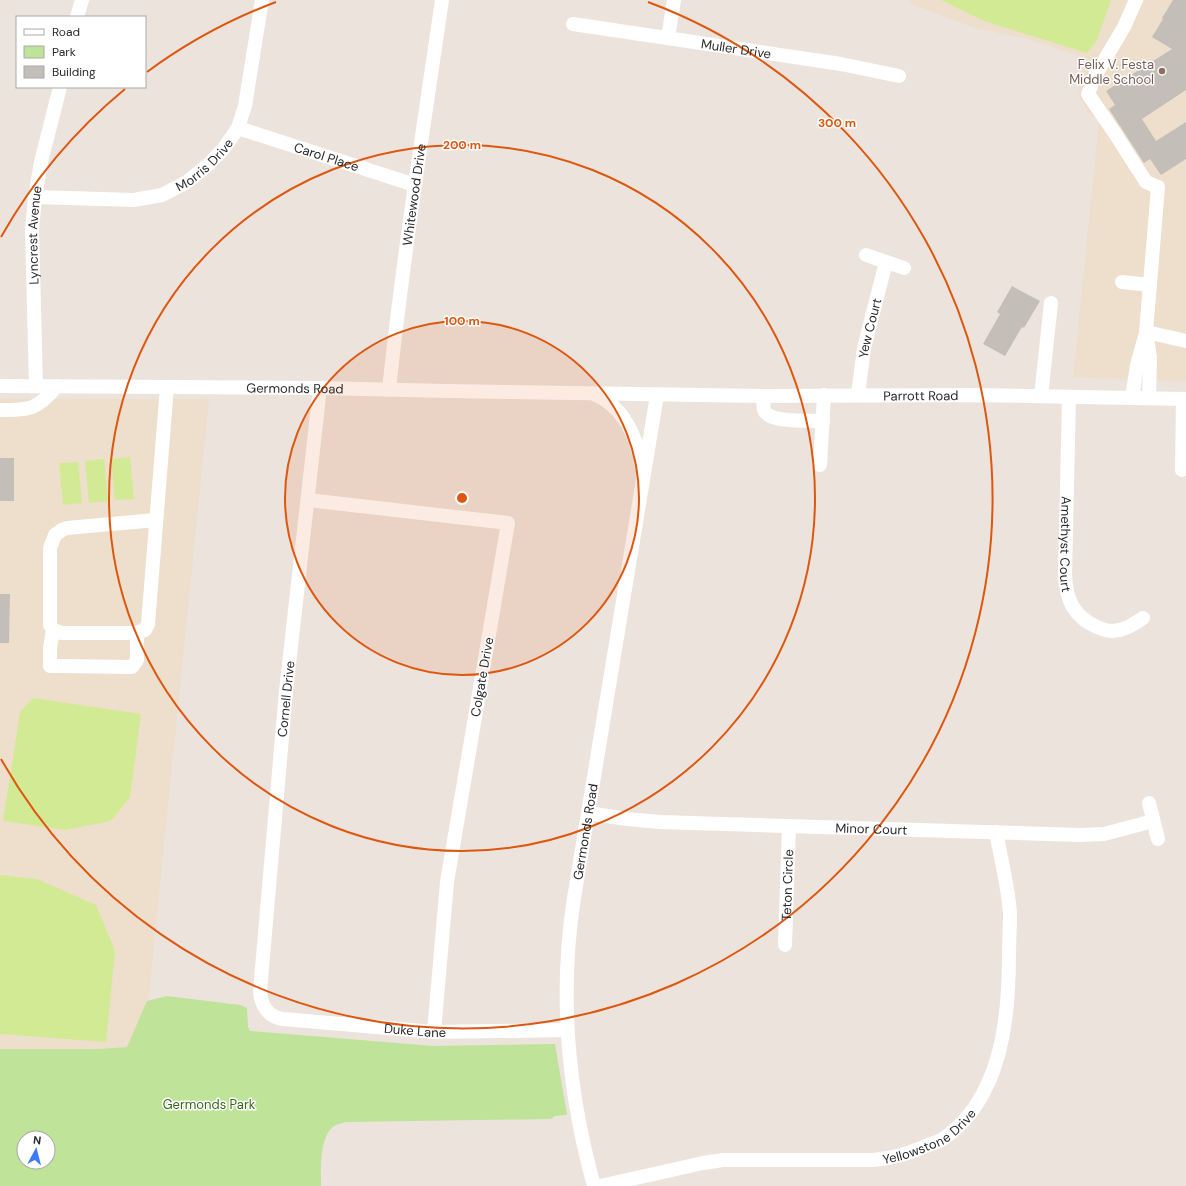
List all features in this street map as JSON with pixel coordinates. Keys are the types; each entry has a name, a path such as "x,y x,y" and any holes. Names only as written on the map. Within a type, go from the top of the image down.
{"street":[{"path":"77,16 82,0"},
{"name":"Morris Drive","path":"35,197 134,200 162,195 187,182 209,164 224,148 238,128 245,106 262,0"},
{"name":"Whitewood Drive","path":"389,389 396,323 442,0"},
{"path":"668,38 674,0"},
{"path":"1132,398 1138,360 1146,332 1158,187 1146,182 1088,94 1095,76 1124,27 1136,0"},
{"name":"Muller Drive","path":"573,24 840,64 898,76"},
{"name":"Lyncrest Avenue","path":"36,386 32,230 35,197 41,162 60,88"},
{"name":"Carol Place","path":"238,128 415,185"},
{"path":"866,255 904,268"},
{"name":"Yew Court","path":"858,395 864,348 886,262"},
{"path":"1122,282 1150,285"},
{"path":"1042,396 1051,303"},
{"path":"1146,332 1186,341"},
{"path":"1146,332 1150,357 1149,398"},
{"name":"Germonds Road","path":"0,386 320,388 657,395 570,926 566,982 567,1030 579,1121 594,1186"},
{"path":"0,410 29,409 46,399 57,386"},
{"path":"53,630 62,633 137,633 145,630 148,624 168,387"},
{"name":"Cornell Drive","path":"266,1010 260,996 286,691 320,388"},
{"name":"Germonds Road","path":"590,393 599,396 620,412 638,447 644,479"},
{"name":"Parrott Road","path":"657,395 1042,396 1185,399"},
{"path":"764,396 765,412 778,419 823,421"},
{"path":"820,465 824,396"},
{"name":"Amethyst Court","path":"1069,397 1065,575 1068,597 1074,609 1085,620 1105,630 1112,631 1126,628 1143,618"},
{"path":"1182,470 1185,399"},
{"name":"Colgate Drive","path":"308,500 508,523 447,882 434,1032"},
{"path":"137,633 137,660 132,667 50,666 50,648 53,630 50,624 50,548 55,535 67,528 156,520"},
{"path":"1148,803 1158,839"},
{"name":"Minor Court","path":"588,813 660,822 1096,834 1116,831 1153,821"},
{"name":"Teton Circle","path":"785,945 789,826"},
{"name":"Yellowstone Drive","path":"600,1186 723,1160 874,1160 894,1158 942,1140 964,1120 985,1091 999,1055 1005,1022 1009,993 1010,913 1006,882 996,832"},
{"name":"Duke Lane","path":"266,1010 273,1017 283,1019 434,1032 567,1030"}],"shaded area":[{"path":"909,0 1186,0 1186,382 1073,377 1099,121 1087,112 1079,96 1085,58 1028,39 975,28 909,3"},
{"path":"0,399 209,399 143,1055 0,1055"}],"green space":[{"path":"941,0 1111,0 1096,42 1087,53 984,21"},
{"path":"130,457 134,499 115,500 111,459"},
{"path":"104,459 108,501 89,503 85,461"},
{"path":"78,462 82,503 63,505 59,463"},
{"path":"33,698 141,714 130,797 111,821 65,830 3,821 20,712"},
{"path":"0,875 37,879 96,905 115,951 106,1042 0,1034"},
{"name":"Germonds Park","path":"167,996 240,1005 247,1008 248,1027 250,1031 433,1046 555,1044 567,1115 555,1116 551,1119 346,1122 334,1126 329,1131 323,1145 321,1186 0,1186 0,1049 101,1049 127,1047 147,1001"}],"building":[{"name":"Felix V. Festa Middle School","path":"1173,0 1186,0 1186,90 1142,119 1156,141 1186,122 1186,159 1161,175 1150,159 1144,163 1109,109 1115,105 1106,91 1172,49 1152,37"},
{"path":"1012,286 1040,301 1024,328 1022,327 1005,356 983,344 1000,314 997,312"},
{"path":"0,458 14,458 14,501 0,501"},
{"path":"0,594 10,594 9,643 0,643"}],"place":[{"name":"Felix V. Festa Middle School","path":"1162,71"}]}
